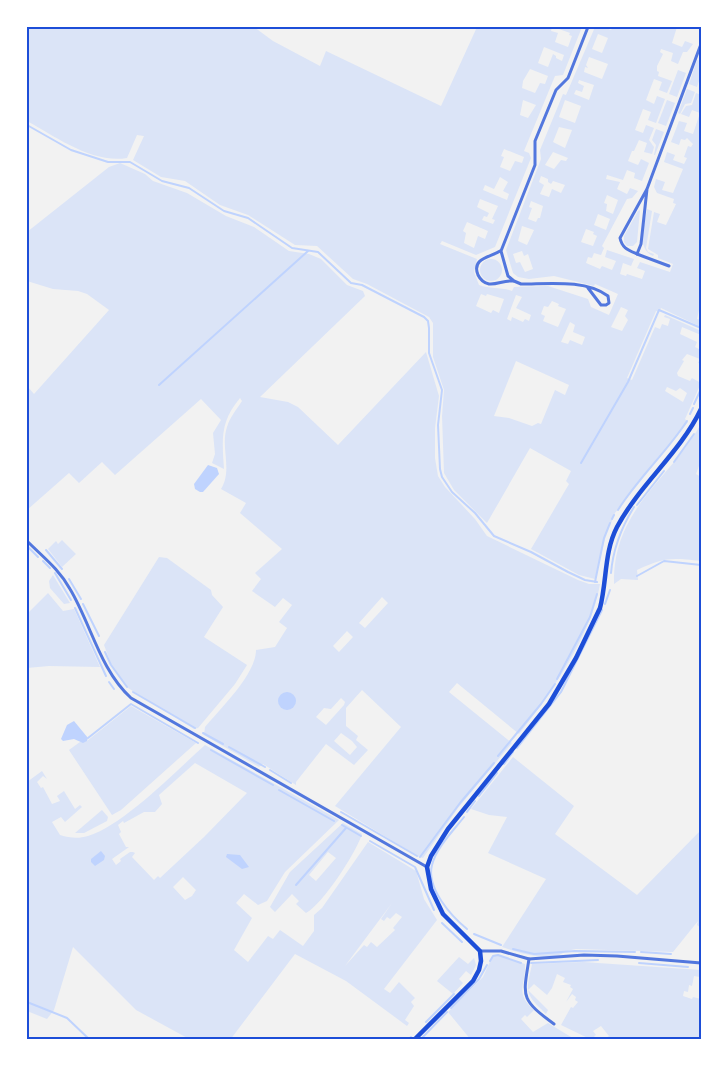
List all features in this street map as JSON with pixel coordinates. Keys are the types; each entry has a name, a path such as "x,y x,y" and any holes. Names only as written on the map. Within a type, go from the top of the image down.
{"main road":[{"path":"414,1040 473,981 481,962 480,951 443,914 430,889 427,867 431,856 448,830 558,690 600,608 607,555 617,527 687,433 701,409"}],"street":[{"path":"514,282 508,276 501,250 535,165 535,141 556,90 568,78 588,27"},
{"path":"669,266 626,249 620,238 647,189 701,44"},
{"path":"637,254 641,244 647,189"},
{"path":"501,250 480,260 477,265 479,277 489,284 501,280 521,284 567,283 588,288 605,294 609,303 606,306 601,305 588,288"},
{"path":"27,541 54,566 63,578 82,611 114,679 131,698 427,867"},
{"path":"480,951 501,951 529,958 584,955 701,963"},
{"path":"529,958 525,995 528,1001 554,1024"}],"shaded area":[{"path":"27,27 254,27 273,41 320,66 326,51 441,106 477,27 552,27 551,31 558,33 555,42 568,47 572,36 559,29 560,27 582,27 563,75 555,76 524,151 529,153 531,158 495,247 476,255 442,241 440,244 477,259 474,272 479,285 512,291 514,287 548,286 588,299 591,307 609,315 618,294 595,284 594,286 554,276 529,279 518,277 513,273 506,250 541,159 540,150 563,94 566,95 595,27 611,30 613,27 677,27 672,43 682,47 685,41 693,44 687,52 683,52 678,64 671,61 673,53 661,49 660,52 663,54 657,66 658,76 672,81 667,93 659,90 662,82 654,79 646,100 654,104 657,96 665,99 656,123 648,120 651,112 643,109 635,130 643,133 646,125 654,128 649,140 654,147 652,154 644,152 647,143 639,140 628,161 638,165 641,159 649,163 642,181 634,178 635,173 627,170 623,180 607,175 606,179 620,182 617,189 627,194 630,188 638,191 632,198 627,199 602,246 604,248 601,255 594,253 592,258 588,257 586,263 600,269 602,266 612,270 616,261 605,257 607,250 634,259 631,266 623,263 620,274 642,279 645,271 637,268 640,262 670,272 673,264 658,258 658,255 648,249 654,212 660,214 657,222 666,225 676,204 673,203 674,199 657,193 654,187 656,179 665,182 662,190 673,193 683,169 664,162 667,152 675,155 673,160 684,164 688,146 691,147 693,144 687,138 681,139 679,145 671,142 679,121 687,123 684,131 693,134 700,113 692,110 689,117 681,114 686,106 692,105 696,93 701,95 701,310 699,310 697,319 701,320 701,327 661,308 659,312 656,311 627,378 632,380 655,327 660,329 662,324 668,326 670,319 664,317 665,315 701,331 701,335 682,327 680,334 697,342 695,347 701,350 701,364 698,363 700,359 687,354 677,373 678,376 690,381 692,378 701,383 685,419 688,422 615,513 605,539 595,579 579,575 531,549 569,484 566,481 571,471 530,448 487,523 454,490 444,473 442,416 444,390 433,357 433,323 429,317 353,279 317,246 295,245 248,215 220,205 185,181 161,177 133,160 144,136 137,135 127,158 114,159 75,148 27,121","holes":["598,34 608,38 602,53 592,49","544,47 564,55 562,61 553,54 548,67 538,63","589,57 608,64 602,79 584,72 585,67 588,68 586,65","530,69 548,76 545,84 540,83 535,93 522,88","579,80 594,85 589,100 574,94 576,90 582,92 584,86 578,83","523,100 536,105 528,118 520,115","565,100 581,106 575,123 559,117","559,127 572,130 565,148 553,142","504,149 524,157 522,163 515,161 510,171 500,167","553,152 568,158 566,161 561,160 554,169 545,165","541,176 548,179 551,184 553,181 565,185 561,193 552,189 549,197 540,194 544,185 539,182","500,177 508,182 503,191 509,194 507,200 483,190 485,185 494,189","607,195 618,200 613,214 606,211 607,204 604,203","480,199 498,206 492,219 495,220 493,224 482,220 484,216 487,217 489,213 477,207","531,201 543,206 540,218 536,222 528,219 532,208 529,207","598,214 610,219 606,230 594,225","467,222 488,231 485,239 478,236 474,248 464,243 466,233 463,231","522,226 534,230 527,245 518,241","586,229 594,232 593,234 597,236 593,246 581,242","522,251 524,256 528,254 533,269 525,272 520,262 516,263 513,254","481,294 504,299 499,313 493,310 491,313 476,306","516,295 522,297 516,308 531,315 529,321 525,319 523,322 512,317 511,321 507,319","552,301 566,309 558,327 543,321 545,316 541,314 544,306 548,307","621,307 628,310 625,316 628,320 622,331 611,327","570,322 575,325 573,332 585,337 582,345 570,340 568,344 561,342","516,361 569,385 565,395 555,390 541,424 532,426 509,418 494,416","667,387 676,391 680,388 687,393 683,402 665,391"]},
{"path":"697,60 701,61 701,75 697,87 689,84"},
{"path":"678,70 686,73 677,97 669,94"},
{"path":"687,89 695,92 691,103 685,104 680,114 678,113"},
{"path":"667,100 675,103 666,126 658,123"},
{"path":"656,129 664,132 654,155 656,145 652,140"},
{"path":"120,163 145,174 153,181 187,193 226,216 254,227 289,251 309,254 321,259 347,285 363,291 365,296 260,397 288,402 298,407 338,445 426,352 439,396 435,428 435,458 438,476 445,487 475,519 487,536 578,580 589,584 600,584 579,643 556,683 519,734 457,683 449,692 512,743 458,808 423,858 335,806 401,727 362,690 346,708 346,726 358,736 356,740 368,750 354,765 326,744 296,785 263,764 259,767 204,735 205,727 244,680 256,650 275,647 287,628 279,622 292,605 283,598 275,607 252,591 261,579 255,573 282,549 240,513 246,503 221,489 226,474 225,435 230,420 242,401 240,398 229,415 224,431 224,469 212,463 215,454 213,433 221,420 201,399 115,475 102,462 79,483 69,473 27,510 27,386 34,394 109,310 87,294 53,289 27,281 27,232 109,167","holes":["382,597 388,603 365,628 359,623","347,631 353,637 339,652 333,646","341,698 345,702 326,725 316,717 324,708 331,709","341,733 357,747 350,755 334,741"]},
{"path":"647,209 652,211 646,248 648,252 654,254 653,256 648,253 643,242"},
{"path":"640,210 637,242 633,246 627,246 624,236"},
{"path":"491,259 499,262 502,270 499,278 491,281 483,278 480,270 483,262"},
{"path":"701,424 701,466 696,474 701,477 701,561 675,559 662,561 637,570 638,580 621,579 614,584 616,558 622,536 632,516"},
{"path":"62,540 76,554 62,567 48,549 56,541 58,544"},
{"path":"159,557 167,558 211,590 212,595 223,607 204,637 247,665 235,684 198,728 194,729 128,688 112,666 104,645"},
{"path":"53,575 70,603 64,604 50,588 49,581"},
{"path":"48,593 63,611 74,609 100,667 27,668 27,614"},
{"path":"131,706 196,743 121,810 112,815 69,750 80,742 87,741"},
{"path":"205,745 339,820 285,872 267,901 258,905 244,894 236,903 252,918 234,950 248,962 268,936 273,939 280,930 303,946 314,931 314,915 322,908 368,842 416,871 424,899 437,920 384,989 390,993 399,982 415,998 411,1002 414,1006 405,1020 409,1023 407,1026 346,981 295,954 230,1040 191,1040 136,1010 73,947 54,1010 47,1019 27,1011 27,782 42,771 47,779 43,776 37,782 41,788 43,787 52,804 60,801 57,796 64,791 75,809 80,805 82,807 65,822 61,817 52,822 60,835 81,838 102,830 133,809","holes":["195,763 247,793 160,878 158,876 154,880 132,857 135,853 133,852 120,859 121,861 116,865 112,859 129,847 126,847 119,834 121,832 118,825 144,812 155,812 162,804 159,795","183,877 196,890 185,900 173,887","392,903 381,919 384,921 387,917 390,919 396,913 402,917 393,928 395,930 377,947 371,942 367,947 364,945 345,966"]},
{"path":"513,757 574,806 555,834 637,895 701,830 701,928 697,925 698,921 673,952 576,949 545,957 502,947 546,879 488,853 507,817 489,815 471,809"},
{"path":"102,810 108,817 107,821 84,833 75,833"},
{"path":"343,823 362,834 338,878 321,900 306,913 296,904 299,901 292,894 275,912 270,907 290,872","holes":["328,852 336,858 316,881 309,875"]},
{"path":"497,955 525,964 522,988 524,998 534,1010 521,1019 533,1032 548,1023 576,1040 471,1040 448,1012 483,977 492,957"},
{"path":"459,957 468,964 474,958 476,965 471,975 466,971 459,979 463,983 453,994 437,981"},
{"path":"583,962 701,970 700,977 694,976 692,986 689,985 688,992 684,991 683,996 701,999 701,1040 604,1040 609,1036 601,1026 593,1031 598,1040 592,1040 561,1025 571,1007 573,1008 578,1002 572,994 566,1002 573,989 571,985 563,982 565,978 557,974 547,995 534,984 528,990 532,964"},
{"path":"528,990 548,1010 546,1014 530,997"}],"water":[{"path":"208,465 217,468 219,474 203,492 200,492 195,489 194,484"},
{"path":"287,692 293,695 296,701 293,707 287,710 281,707 278,701 281,695"},
{"path":"74,721 88,738 87,741 83,743 74,739 63,741 61,739 67,725"},
{"path":"101,851 105,856 104,860 95,866 91,859"},
{"path":"227,854 240,855 249,867 242,869 226,857"}],"waterway":[{"path":"27,125 71,150 108,162 130,162 162,181 189,188 224,211 248,218 292,248 318,252 351,283 362,285 424,317 428,321 429,328 429,353 442,390 438,425 442,477 452,492 475,513 494,536 585,580 597,582"},
{"path":"159,385 308,251"},
{"path":"581,463 628,382 659,310 701,328"},
{"path":"694,404 701,389"},
{"path":"690,414 693,408"},
{"path":"618,510 687,421"},
{"path":"674,462 694,434"},
{"path":"637,505 664,471"},
{"path":"611,573 618,539 634,507"},
{"path":"612,519 614,515"},
{"path":"595,582 604,538 610,523"},
{"path":"27,546 38,557"},
{"path":"46,550 62,569"},
{"path":"43,561 50,568"},
{"path":"637,576 664,561 701,565"},
{"path":"55,573 71,600"},
{"path":"69,579 81,599"},
{"path":"605,604 610,590"},
{"path":"557,679 590,617 597,594"},
{"path":"83,604 99,636"},
{"path":"75,608 106,676"},
{"path":"517,748 561,692 602,610"},
{"path":"105,652 111,665 127,687"},
{"path":"109,682 114,689"},
{"path":"498,756 555,684"},
{"path":"133,692 195,728"},
{"path":"88,738 131,704 198,743"},
{"path":"203,733 223,744"},
{"path":"229,747 265,767"},
{"path":"211,750 273,785"},
{"path":"504,764 513,752"},
{"path":"420,857 460,803 494,763"},
{"path":"270,770 291,783"},
{"path":"479,796 497,773"},
{"path":"279,790 334,821"},
{"path":"467,812 475,801"},
{"path":"341,812 417,856"},
{"path":"464,817 437,852 431,874 441,901 467,929"},
{"path":"342,825 361,836"},
{"path":"296,885 346,828"},
{"path":"370,841 415,867 434,910"},
{"path":"442,923 462,942"},
{"path":"474,934 501,945"},
{"path":"513,949 534,954 575,951 635,952"},
{"path":"641,952 671,954"},
{"path":"490,961 493,956 498,955 521,963"},
{"path":"531,963 598,960"},
{"path":"639,963 688,967"},
{"path":"451,1008 479,979 487,965"},
{"path":"426,1022 454,994"},
{"path":"27,1002 67,1018 90,1040"},
{"path":"420,1040 447,1012"},
{"path":"408,1040 411,1037"}]}
